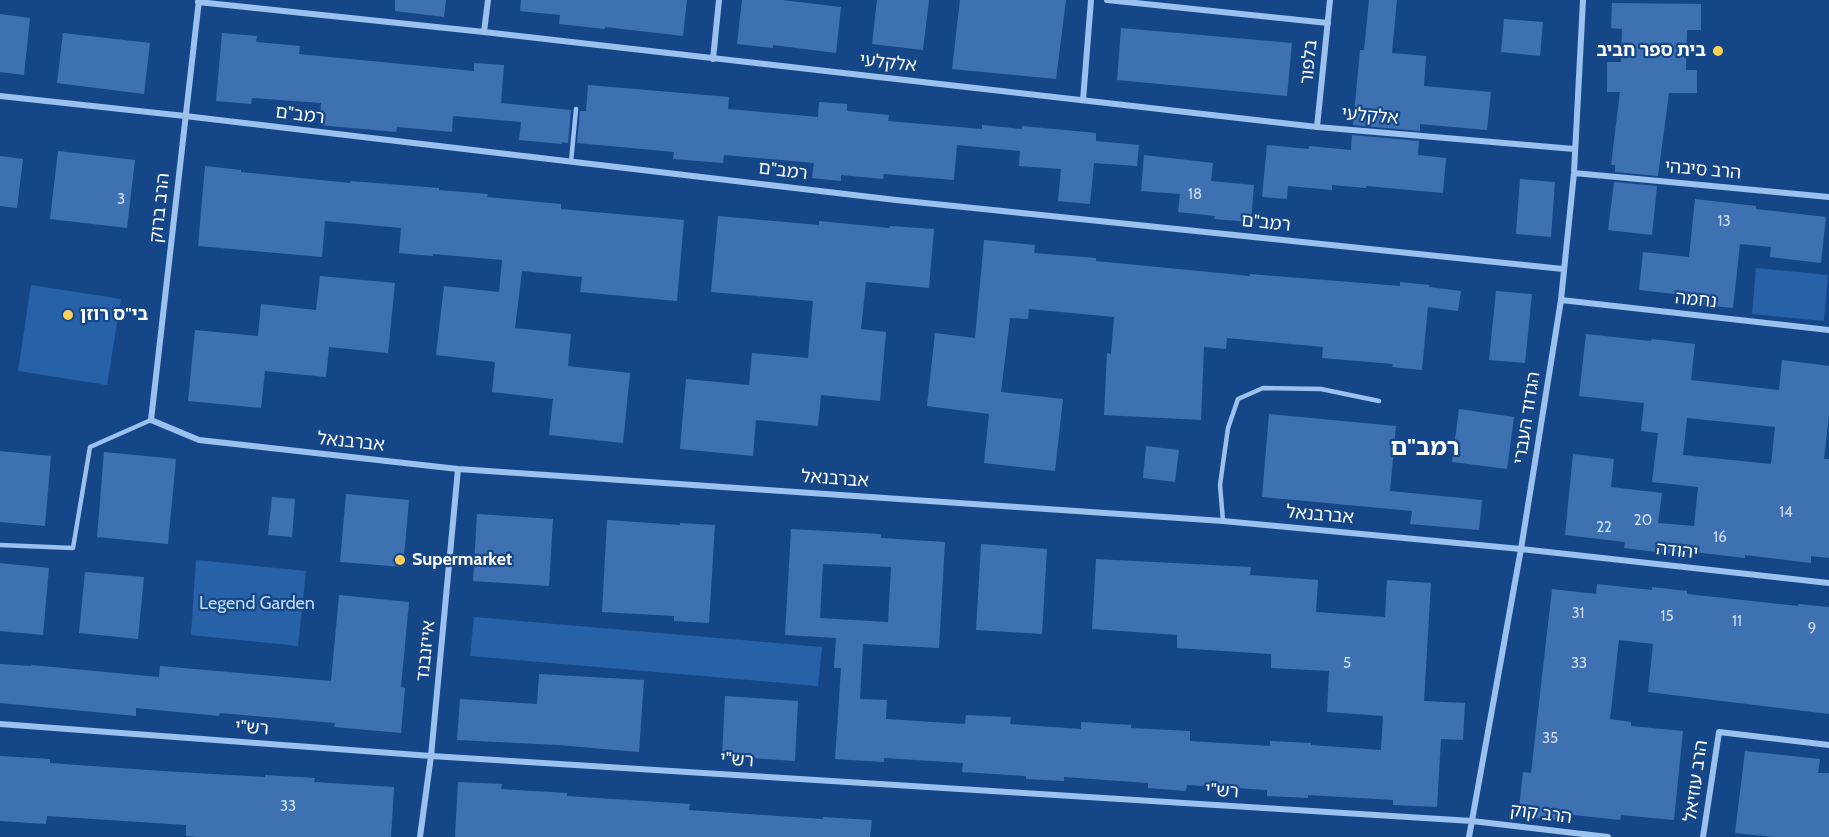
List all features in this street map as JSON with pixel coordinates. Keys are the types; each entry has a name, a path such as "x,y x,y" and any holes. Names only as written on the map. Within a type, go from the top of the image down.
{"street":[{"path":"484,32 488,0"},
{"path":"713,59 719,0"},
{"path":"1083,99 1091,0"},
{"path":"1107,0 1328,23"},
{"name":"בלפור","path":"1317,127 1330,0"},
{"name":"הגדוד העברי","path":"1469,837 1521,549 1561,300 1574,173 1583,0"},
{"name":"אלקלעי","path":"198,1 1317,127 1574,149"},
{"name":"הרב ברוק","path":"152,420 198,1"},
{"name":"רמב\"ם","path":"0,96 896,200 1563,269"},
{"name":"הרב סיבהי","path":"1574,173 1829,197"},
{"name":"נחמה","path":"1561,300 1829,330"},
{"name":"אברבנאל","path":"152,420 199,440 458,469 1223,521 1521,549"},
{"name":"אייזנבנד","path":"420,837 458,469"},
{"name":"יהודה","path":"1521,549 1829,583"},
{"name":"רש\"י","path":"0,724 430,756 1472,821"},
{"name":"הרב עוזיאל","path":"1703,837 1719,732 1829,746"},
{"name":"הרב קוק","path":"1472,821 1608,837"}],"lane":[{"path":"571,162 576,109"},
{"path":"1223,521 1220,485 1228,428 1238,399 1263,388 1321,389 1379,401"},
{"path":"0,545 73,548 90,447 152,420"}],"green space":[{"path":"1756,268 1828,275 1824,321 1752,314"},
{"path":"31,285 121,299 107,385 18,371"},
{"name":"Legend Garden","path":"196,560 306,571 298,646 191,635"},
{"path":"474,617 822,647 818,686 470,656"}],"building":[{"path":"395,0 446,0 444,17 395,11"},
{"path":"521,0 687,0 683,36 559,24 560,15 520,11"},
{"path":"742,0 782,0 841,7 836,53 773,45 773,48 737,44"},
{"path":"877,0 929,0 923,50 872,44"},
{"path":"960,0 1066,0 1056,79 952,69"},
{"path":"1369,0 1397,0 1392,53 1426,56 1424,86 1491,92 1487,130 1420,124 1420,131 1353,125 1360,50 1364,50"},
{"path":"1612,3 1701,4 1701,30 1687,30 1686,70 1697,70 1697,93 1669,93 1658,176 1615,172 1615,165 1611,165 1620,92 1607,92 1607,62 1621,62 1622,29 1611,28"},
{"path":"0,14 30,18 24,75 0,72"},
{"path":"1504,19 1543,22 1540,56 1501,52"},
{"path":"1121,28 1292,43 1287,96 1117,80"},
{"path":"63,33 150,43 144,94 57,83"},
{"path":"222,33 257,36 256,42 300,46 299,54 474,71 474,63 504,65 501,103 571,110 568,143 519,140 521,122 453,116 452,132 397,127 396,132 319,125 321,103 252,98 251,104 216,101"},
{"path":"588,85 729,97 728,109 818,117 819,102 847,104 847,111 889,115 888,121 982,129 982,125 1022,129 1022,126 1096,133 1096,141 1139,145 1137,166 1094,163 1090,204 1058,201 1061,169 1019,166 1020,151 957,145 954,180 884,174 883,179 841,175 841,181 812,178 814,163 724,155 723,163 673,159 674,152 577,143 580,111 586,111"},
{"path":"1352,135 1419,141 1418,155 1446,158 1443,193 1332,185 1332,190 1288,186 1287,199 1262,197 1267,145 1351,150"},
{"path":"58,151 135,160 127,228 50,219"},
{"path":"1144,155 1213,163 1211,181 1254,185 1251,222 1214,219 1215,216 1178,212 1180,194 1141,191"},
{"path":"0,156 23,159 17,208 0,206"},
{"path":"205,166 350,183 350,181 439,188 439,190 488,194 487,197 561,204 561,209 684,220 677,301 580,292 582,277 522,271 515,328 571,334 568,366 630,373 623,443 549,435 553,399 492,392 495,362 436,355 444,286 499,292 502,260 399,253 401,228 325,221 322,257 198,246"},
{"path":"1520,179 1555,182 1551,237 1516,234"},
{"path":"1614,182 1657,186 1652,235 1608,230"},
{"path":"1695,199 1826,217 1821,263 1770,257 1771,247 1740,244 1733,308 1691,304 1692,296 1639,290 1643,252 1689,257"},
{"path":"718,216 819,225 819,221 890,228 890,226 934,229 929,288 866,282 861,329 886,332 880,401 821,395 818,426 756,420 753,456 680,449 686,379 749,385 752,353 808,358 813,301 711,292"},
{"path":"984,240 1035,245 1034,253 1096,258 1096,261 1250,276 1250,274 1400,286 1400,282 1461,291 1458,311 1428,307 1422,370 1392,367 1393,364 1322,358 1323,347 1227,338 1226,349 1204,347 1201,420 1104,415 1107,353 1111,354 1114,317 1029,309 1028,319 1010,318 1001,392 1063,399 1055,471 984,463 989,414 927,406 935,333 975,338"},
{"path":"320,276 395,283 388,353 329,347 326,377 265,371 261,408 188,401 195,330 258,336 261,304 316,310"},
{"path":"1496,291 1532,294 1525,363 1489,360"},
{"path":"1586,334 1695,344 1691,380 1779,390 1782,360 1829,366 1829,416 1824,459 1829,459 1829,558 1811,556 1811,563 1684,551 1684,555 1624,548 1625,542 1565,535 1573,454 1614,459 1611,487 1662,493 1658,523 1694,526 1698,487 1652,482 1658,433 1641,431 1644,403 1579,396","holes":["1687,418 1775,427 1771,464 1683,455"]},
{"path":"1459,409 1514,417 1507,469 1452,462"},
{"path":"1269,414 1396,426 1390,491 1482,500 1479,530 1410,524 1412,511 1262,497"},
{"path":"1146,446 1179,450 1175,482 1143,478"},
{"path":"0,451 51,456 45,526 0,522"},
{"path":"104,452 176,459 168,544 97,537"},
{"path":"346,494 409,500 403,567 340,562"},
{"path":"272,497 295,499 292,537 268,535"},
{"path":"477,514 553,519 549,586 473,581"},
{"path":"607,520 715,525 709,623 674,621 674,616 602,612"},
{"path":"791,529 881,534 881,538 945,542 939,648 863,644 860,699 887,700 886,719 965,724 966,715 1011,717 1010,724 1081,729 1081,722 1131,725 1131,728 1190,731 1190,741 1270,746 1270,741 1381,750 1383,716 1327,712 1329,671 1271,668 1271,654 1177,648 1177,635 1092,629 1096,559 1251,567 1250,575 1318,580 1316,612 1385,617 1387,580 1431,583 1424,701 1465,703 1463,740 1441,739 1437,807 1393,805 1393,800 1308,795 1308,798 1267,796 1267,790 1187,785 1186,791 1148,788 1148,783 1064,777 1064,781 1026,779 1026,776 962,772 963,763 884,758 884,762 835,759 841,668 834,668 836,638 785,635","holes":["823,564 891,567 888,622 820,618"]},
{"path":"981,544 1047,549 1042,634 976,630"},
{"path":"0,563 49,568 43,635 0,631"},
{"path":"85,572 144,577 138,639 79,633"},
{"path":"1597,584 1652,590 1652,587 1687,591 1687,594 1798,606 1798,604 1829,607 1829,714 1648,692 1653,644 1619,640 1610,719 1631,722 1631,726 1683,731 1674,820 1621,815 1620,820 1564,814 1563,821 1518,816 1523,772 1531,773 1552,589 1596,594"},
{"path":"339,595 409,602 401,687 405,688 401,733 334,727 335,723 220,713 219,716 136,708 136,716 0,703 0,664 159,677 160,666 331,681"},
{"path":"539,674 644,680 639,752 457,740 460,699 537,704"},
{"path":"725,696 798,701 795,761 722,756"},
{"path":"1745,751 1820,759 1818,773 1829,773 1829,837 1774,837 1735,833"},
{"path":"0,756 50,759 50,763 265,777 265,775 315,778 314,782 394,787 391,837 197,837 186,836 186,825 47,816 46,824 0,821"},
{"path":"458,782 502,784 501,789 567,793 567,796 690,804 689,810 872,820 870,837 455,837"}],"place":[{"name":"בית ספר חביב","path":"1718,51"},
{"name":"בי\"ס רוזן","path":"68,315"},
{"name":"Supermarket","path":"400,560"}],"district":[{"name":"רמב\"ם","path":"1425,448"}]}
